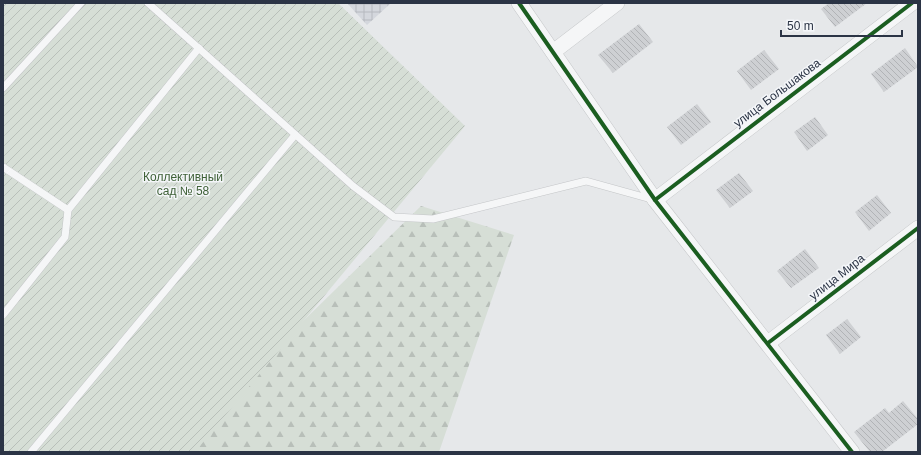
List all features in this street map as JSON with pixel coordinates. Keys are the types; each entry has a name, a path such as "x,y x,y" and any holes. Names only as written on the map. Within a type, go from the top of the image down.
{"street":[{"path":"519,3 655,200 852,452"},
{"path":"553,52 617,3"},
{"name":"улица Большакова","path":"655,200 912,3"},
{"name":"улица Мира","path":"768,343 918,228"}],"lane":[{"path":"3,88 81,3"},
{"path":"148,3 353,186 394,217 433,219 586,181 655,200"},
{"path":"3,314 65,237 68,210 199,48"},
{"path":"31,452 295,135"},
{"path":"3,167 68,210"}],"shaded area":[{"path":"347,3 391,3 367,25"}],"green space":[{"name":"Коллективный сад № 58","path":"3,3 338,3 465,126 195,452 3,452"},
{"path":"421,206 514,235 439,452 180,452 208,414"}],"building":[{"path":"829,3 867,3 835,27 821,9"},
{"path":"639,24 653,42 613,73 598,55"},
{"path":"905,48 918,67 884,92 871,74"},
{"path":"764,50 779,69 751,90 737,71"},
{"path":"697,104 711,122 681,145 667,127"},
{"path":"815,117 828,135 807,151 794,132"},
{"path":"739,173 753,191 730,208 716,190"},
{"path":"877,195 891,213 869,231 855,212"},
{"path":"805,249 819,268 791,288 777,271"},
{"path":"847,319 861,337 840,354 826,335"},
{"path":"903,401 918,419 918,424 882,452 870,452 854,432 885,408 889,413"}],"cycle path":[{"path":"519,3 655,200 852,452"},
{"path":"655,200 912,3"},
{"path":"768,343 918,228"}]}
